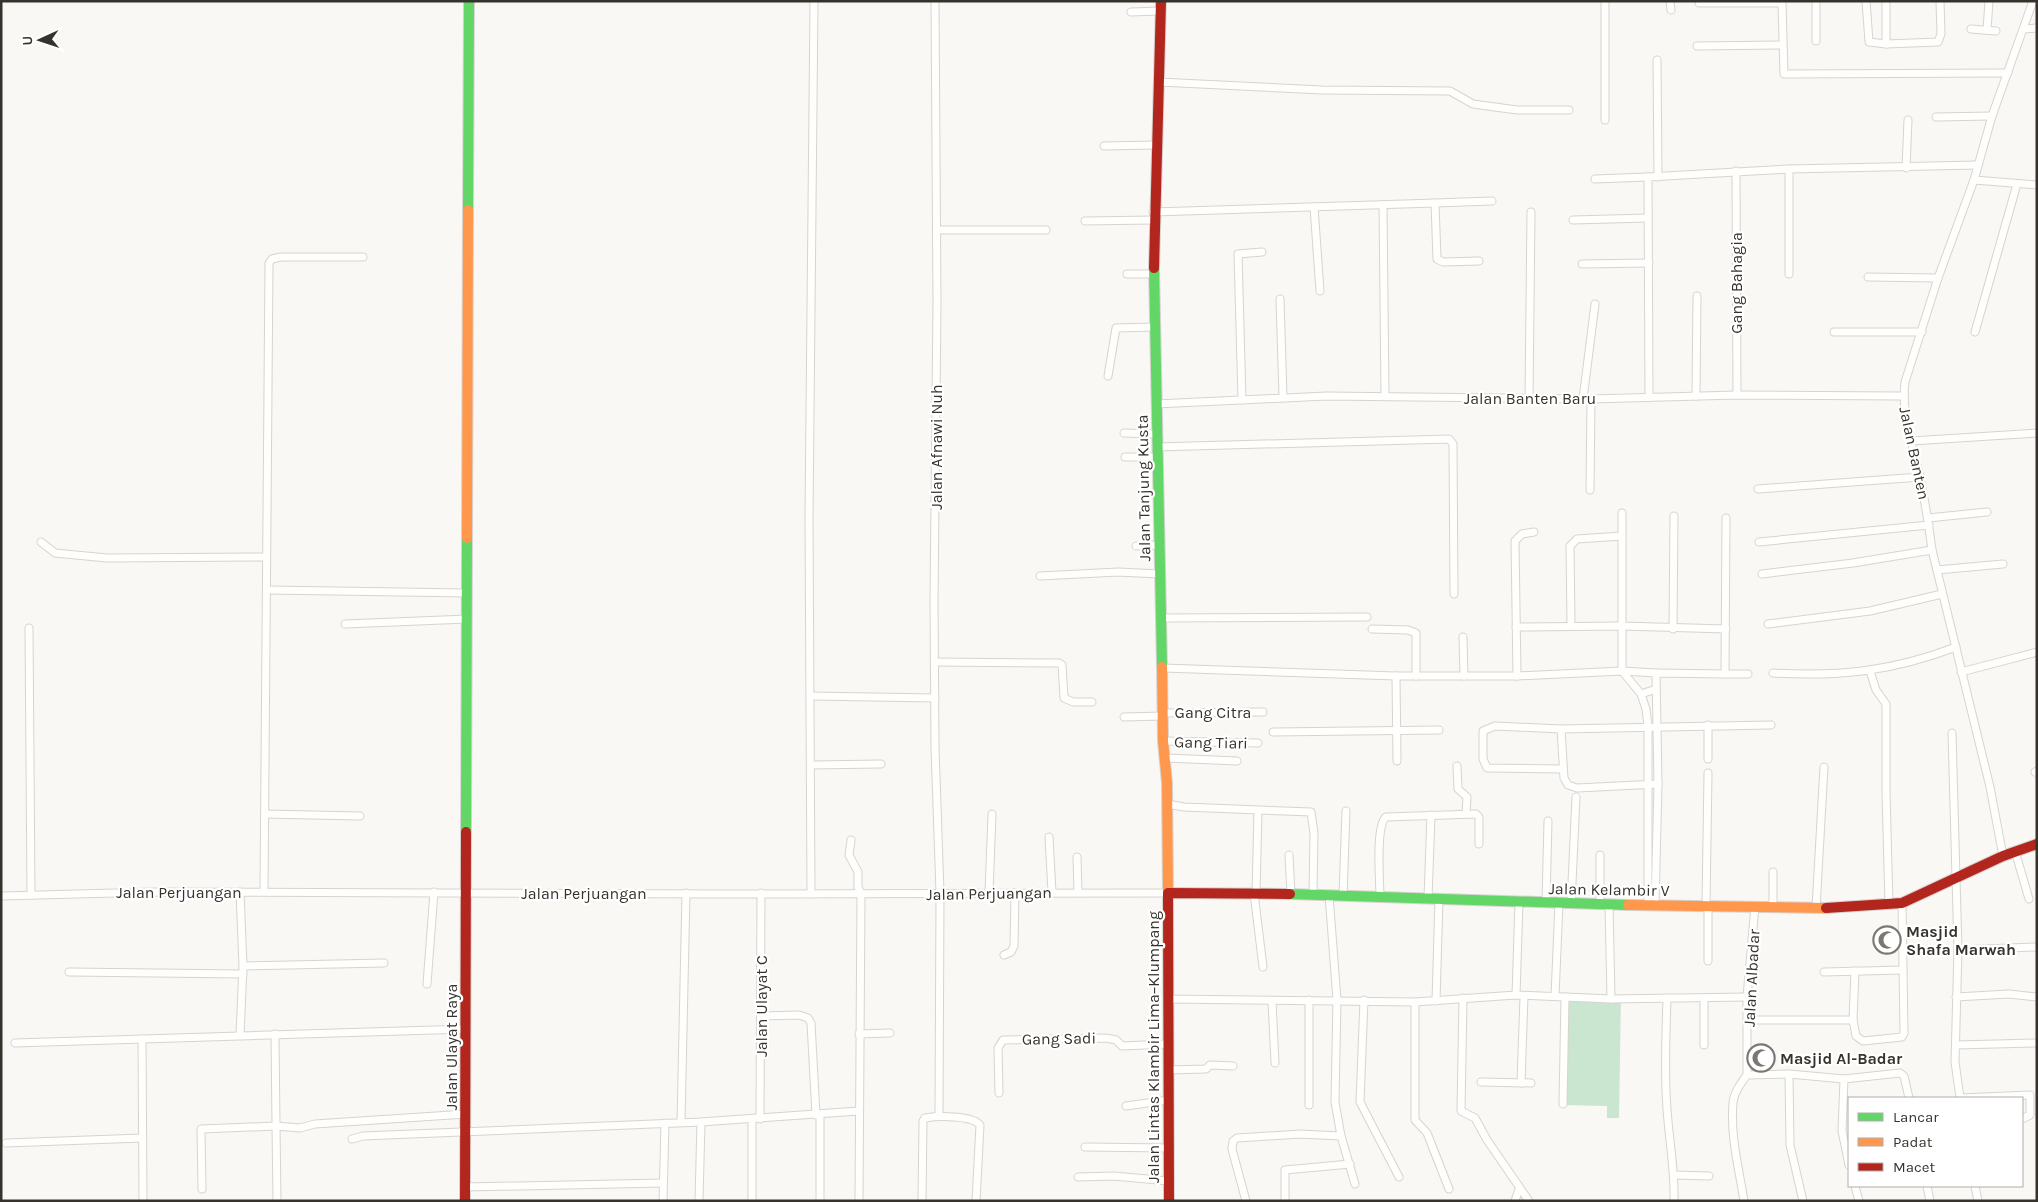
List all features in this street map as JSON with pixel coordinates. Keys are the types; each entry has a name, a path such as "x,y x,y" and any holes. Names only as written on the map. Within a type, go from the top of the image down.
{"street":[{"name":"Jalan Ulayat Raya","path":"465,1201 469,1"},
{"path":"811,894 809,518 814,1"},
{"name":"Jalan Afnawi Nuh","path":"934,1 937,230 935,698 940,894 939,1116"},
{"path":"1605,1 1605,120"},
{"path":"1670,1 1671,10"},
{"path":"1816,1 1816,41"},
{"path":"1866,1 1869,42 1886,44 1938,42 1940,34 1940,1"},
{"path":"1886,1 1886,44"},
{"path":"1987,30 1989,1"},
{"name":"Jalan Banten","path":"2003,856 1990,787 1932,550 1929,522 1911,441 1904,396 1906,382 1938,278 1974,180 1992,116 2033,1"},
{"path":"1700,4 1783,2 1782,70 1785,74 2008,73"},
{"path":"1130,12 1160,6"},
{"name":"Jalan Tanjung Kusta","path":"1160,6 1159,82 1153,216 1154,327 1168,893"},
{"path":"2024,29 2037,28"},
{"path":"1971,29 1996,31"},
{"path":"1697,46 1782,45"},
{"path":"1657,60 1658,177"},
{"path":"1159,82 1322,90 1450,91 1473,104 1517,110 1569,110"},
{"path":"1936,117 1992,116"},
{"path":"1906,168 1908,120"},
{"path":"1104,146 1156,145"},
{"path":"1595,179 1789,169 1978,165"},
{"path":"1788,274 1789,169"},
{"name":"Gang Bahagia","path":"1736,171 1737,395"},
{"path":"1648,177 1649,397"},
{"path":"1974,180 2037,185"},
{"path":"1975,332 2016,184"},
{"path":"1085,221 1314,207 1492,201"},
{"path":"1435,203 1437,259 1443,262 1479,261"},
{"path":"1383,205 1385,396"},
{"path":"1314,207 1320,291"},
{"path":"1530,399 1531,212"},
{"path":"1574,220 1648,218"},
{"path":"937,230 1046,230"},
{"path":"1242,400 1234,254 1262,252"},
{"path":"264,892 270,260 281,257 363,257"},
{"path":"1582,264 1649,263"},
{"path":"1127,274 1154,274"},
{"path":"1868,277 1938,278"},
{"path":"1696,396 1697,296"},
{"path":"1280,299 1283,397"},
{"path":"1583,399 1595,304"},
{"path":"1108,376 1116,328 1154,327"},
{"path":"1834,332 1922,332"},
{"name":"Jalan Banten Baru","path":"1156,404 1283,397 1385,396 1591,399 1737,395 1904,396"},
{"path":"1590,490 1591,399"},
{"path":"1124,433 1156,434"},
{"path":"1911,441 2037,433"},
{"path":"1125,457 1156,452 1449,439 1453,444 1454,594"},
{"path":"1758,489 1920,477"},
{"path":"1622,512 1622,671 1641,694 1646,709 1648,726 1651,905"},
{"path":"1759,542 1929,522 1987,512"},
{"path":"1673,629 1674,516"},
{"path":"1725,674 1726,518"},
{"path":"1516,676 1515,541 1517,537 1525,533 1534,532"},
{"path":"1571,625 1570,546 1577,539 1622,536"},
{"path":"40,542 61,554 107,558 266,557"},
{"path":"1136,546 1159,545"},
{"path":"1762,574 1853,563 1932,550"},
{"path":"1937,570 2003,564"},
{"path":"1040,576 1118,572 1160,574"},
{"path":"268,590 467,593"},
{"path":"1768,624 1870,611 1942,594"},
{"path":"1161,618 1367,616"},
{"path":"345,624 467,620"},
{"path":"1516,628 1571,625 1726,629"},
{"path":"29,628 31,895"},
{"path":"1372,629 1408,630 1416,633 1416,676"},
{"path":"1463,638 1464,676"},
{"path":"1773,673 1819,676 1870,671 1919,661 1956,648"},
{"path":"1961,672 2037,652"},
{"path":"935,662 1059,663 1062,665 1064,698 1073,702 1092,702"},
{"path":"1163,668 1396,676 1516,676 1622,671 1748,674"},
{"path":"1870,671 1876,690 1886,704 1889,905"},
{"path":"1651,905 1658,784 1656,673"},
{"path":"1396,676 1398,761"},
{"path":"1641,694 1656,689"},
{"path":"810,696 935,698"},
{"name":"Gang Citra","path":"1124,717 1263,712"},
{"path":"1708,725 1708,759"},
{"path":"1563,769 1490,770 1485,765 1482,750 1483,731 1487,728 1561,729 1771,725"},
{"path":"1561,729 1565,782 1577,788 1658,784"},
{"path":"1273,732 1439,730"},
{"path":"1952,733 1958,950 1955,1062 1960,1097"},
{"name":"Gang Tiari","path":"1163,741 1258,743"},
{"path":"1166,758 1237,761"},
{"path":"811,764 881,764"},
{"path":"1457,766 1458,789 1467,797 1466,814"},
{"path":"1816,908 1824,767"},
{"path":"1708,773 1708,961"},
{"path":"1571,904 1576,798"},
{"path":"1167,804 1184,807 1312,813 1313,894"},
{"path":"1258,811 1255,893 1263,968"},
{"path":"1343,896 1346,811"},
{"path":"265,814 360,816"},
{"path":"988,892 992,814"},
{"path":"1428,898 1431,815"},
{"path":"1380,898 1382,819 1391,816 1478,815 1479,844"},
{"path":"1546,902 1548,821"},
{"path":"1049,837 1052,892"},
{"path":"852,840 848,855 858,872 858,887 861,894 859,1201"},
{"name":"Jalan Kelambir V","path":"1168,893 1313,894 1571,904 1816,908 1889,905 1902,903 2003,856 2037,844"},
{"path":"2016,851 2030,899"},
{"path":"1289,855 1291,894"},
{"path":"1600,855 1611,999"},
{"path":"1077,857 1078,892"},
{"path":"1773,872 1774,906"},
{"name":"Jalan Perjuangan","path":"1,896 153,892 434,892 466,894 1168,893"},
{"path":"240,892 243,970 240,1035"},
{"path":"427,984 434,892"},
{"path":"681,1122 686,893"},
{"name":"Jalan Ulayat C","path":"752,1201 761,1016 760,893"},
{"path":"1004,954 1011,952 1014,946 1015,893"},
{"name":"Jalan Lintas Klambir Lima–Klumpang","path":"1168,893 1169,1201"},
{"path":"1329,895 1337,1000 1334,1102 1341,1136 1355,1184"},
{"path":"1436,1001 1439,898"},
{"path":"1519,902 1521,1083"},
{"path":"1555,996 1559,903"},
{"path":"1855,971 1854,1034 1863,1041 1902,1036 1904,1033 1902,903"},
{"name":"Jalan Albadar","path":"1747,1075 1747,997 1755,906"},
{"path":"1958,950 2037,947"},
{"path":"69,972 243,970 384,963"},
{"path":"1824,972 1903,970"},
{"path":"1956,997 2009,994 2037,997"},
{"path":"1168,999 1415,1002 1520,996 1611,999 1747,997"},
{"path":"1563,1104 1564,997"},
{"path":"1463,998 1461,1112 1475,1118 1519,1189 1529,1201"},
{"path":"1667,998 1665,1055 1667,1109 1675,1175 1674,1201"},
{"path":"1704,998 1704,1045"},
{"path":"1272,1000 1274,1063"},
{"path":"1309,1105 1310,1000"},
{"path":"1364,1000 1360,1102 1399,1177"},
{"path":"1415,1002 1415,1120 1427,1133 1449,1189"},
{"path":"761,1016 799,1015 808,1018 811,1023 818,1115 820,1201"},
{"path":"1748,1020 1853,1020"},
{"path":"15,1043 466,1028"},
{"path":"859,1034 890,1033"},
{"path":"276,1034 276,1201"},
{"name":"Gang Sadi","path":"998,1093 998,1048 1003,1040 1106,1038 1116,1040 1122,1046 1168,1044"},
{"path":"142,1040 143,1201"},
{"path":"1956,1045 2037,1043"},
{"path":"1168,1070 1206,1069 1210,1065 1233,1066"},
{"path":"1744,1201 1734,1136 1732,1102 1737,1089 1747,1075 1789,1074 1844,1079 1900,1073 1904,1076 1909,1097"},
{"path":"1789,1074 1790,1145 1803,1201"},
{"path":"1844,1079 1846,1101 1842,1120 1847,1147"},
{"path":"1481,1082 1531,1083"},
{"path":"1984,1097 2033,1095 2030,1115 2023,1118"},
{"path":"1126,1106 1168,1100"},
{"path":"352,1139 363,1136 701,1122 859,1112"},
{"path":"202,1189 201,1129 276,1126 300,1128 315,1124 466,1114"},
{"path":"922,1201 923,1121 924,1118 939,1116 975,1121 980,1125 976,1201"},
{"path":"699,1201 701,1122"},
{"path":"663,1201 665,1123"},
{"path":"1246,1201 1232,1149 1233,1141 1237,1138 1300,1134 1341,1136"},
{"path":"6,1143 142,1138"},
{"path":"1085,1147 1169,1148"},
{"path":"1285,1201 1285,1170 1350,1164"},
{"path":"1675,1175 1709,1176"},
{"path":"1078,1177 1114,1176 1169,1181"},
{"path":"465,1187 663,1182"},
{"path":"1855,1187 1859,1201"},
{"path":"1927,1187 1930,1201"},
{"path":"1975,1187 1978,1201"},
{"path":"1515,1201 1519,1189"}],"green space":[{"path":"1566,993 1621,995 1619,1118 1607,1118 1607,1106 1564,1105"}],"traffic: fast":[{"path":"468,210 469,1"},
{"path":"1154,268 1162,667"},
{"path":"466,832 467,538"},
{"path":"1290,894 1628,905"}],"traffic: slow":[{"path":"467,538 468,210"},
{"path":"1162,667 1163,741 1167,783 1168,893"},
{"path":"1628,905 1826,908"}],"traffic: jam":[{"path":"1154,268 1161,1"},
{"path":"465,1201 466,832"},
{"path":"1826,908 1902,903 2003,856 2037,844"},
{"path":"1169,1201 1168,893 1290,894"}],"place":[{"name":"Masjid Shafa Marwah","path":"1887,940"},
{"name":"Masjid Al-Badar","path":"1761,1058"}]}
